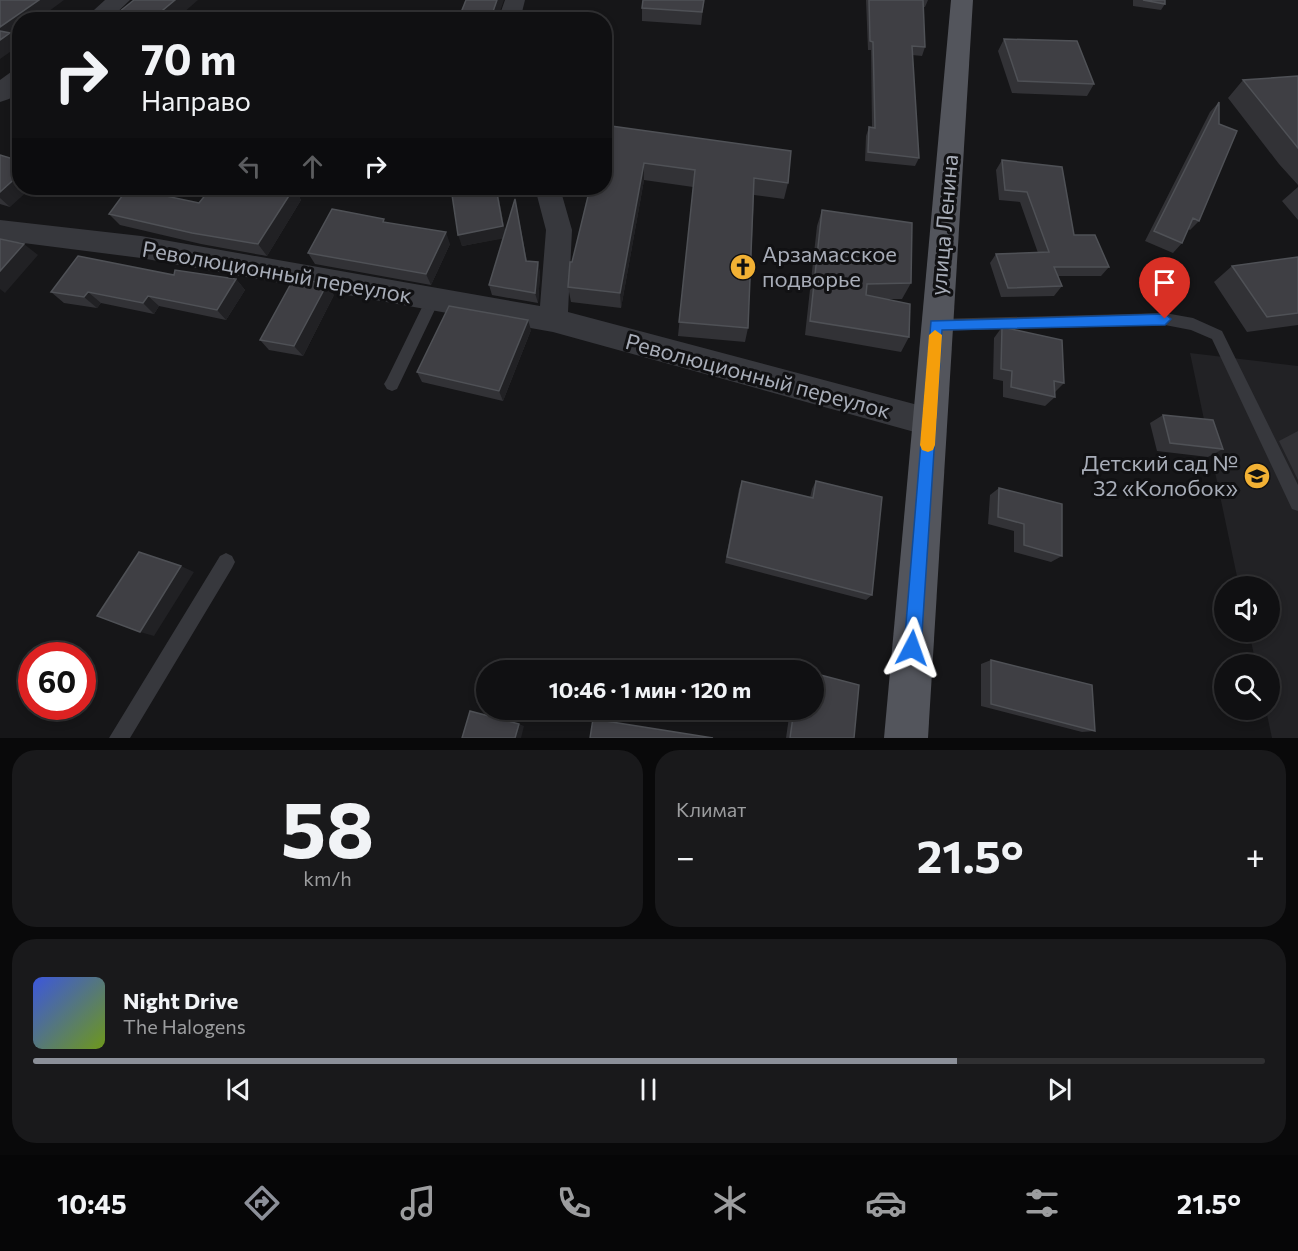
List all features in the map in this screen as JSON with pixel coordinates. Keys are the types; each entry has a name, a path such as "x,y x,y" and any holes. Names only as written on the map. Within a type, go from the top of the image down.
{"main road":[{"name":"улица Ленина","path":"906,738 962,0"}],"street":[{"path":"104,12 119,0"},
{"path":"550,195 559,230 553,320"},
{"name":"Революционный переулок","path":"0,230 141,247 553,320 929,422"}],"lane":[{"path":"392,384 433,299"},
{"path":"936,325 1165,319 1193,324 1217,334 1298,503"},
{"path":"119,738 226,562"}],"shaded area":[{"name":"Детский сад № 32 «Колобок»","path":"1190,353 1298,366 1298,738 1272,738 1268,720 1280,720 1280,654 1254,654 1251,642 1280,642 1280,576 1237,576"}],"building":[{"path":"0,0 39,0 22,12 12,12 12,19 0,27"},
{"path":"134,0 175,0 161,12 119,12"},
{"path":"466,0 497,0 493,12 461,12"},
{"path":"643,0 704,0 702,12 642,8"},
{"path":"869,0 923,0 925,47 912,46 919,158 868,152 869,127 875,128 873,42 870,41"},
{"path":"1143,0 1165,0 1165,4"},
{"path":"0,31 10,33 0,40"},
{"path":"1004,39 1077,41 1094,84 1018,81"},
{"path":"1298,76 1298,148 1243,80"},
{"path":"1219,102 1219,124 1237,131 1199,221 1193,218 1182,243 1154,231"},
{"path":"612,126 791,151 788,183 754,178 748,328 679,322 695,170 644,163 620,293 568,287 570,262 572,262 588,195 612,195"},
{"path":"0,155 12,159 12,181 0,192"},
{"path":"1002,160 1062,167 1074,235 1095,235 1109,267 1054,267 1062,286 1008,288 996,254 1049,252 1027,192 1005,190"},
{"path":"123,195 161,195 199,203 205,195 290,195 258,244 192,233 109,214"},
{"path":"452,195 497,195 503,226 458,235"},
{"path":"515,199 526,261 538,262 535,293 489,285"},
{"path":"332,209 384,219 383,222 446,232 426,274 308,253"},
{"path":"822,210 912,223 911,283 867,284 866,295 910,304 909,337 810,321"},
{"path":"0,239 24,244 0,271"},
{"path":"78,256 174,275 175,270 236,279 217,310 148,296 143,303 88,292 84,297 51,292"},
{"path":"1298,257 1298,313 1267,317 1232,266"},
{"path":"294,278 327,284 294,346 260,340"},
{"path":"449,306 528,320 499,391 417,372"},
{"path":"1002,327 1062,340 1064,383 1054,381 1055,397 1011,387 1012,371 1001,369"},
{"path":"1163,415 1213,420 1223,449 1170,443"},
{"path":"742,481 813,498 816,481 882,497 872,595 727,557"},
{"path":"999,488 1062,504 1062,556 1024,545 1024,524 998,517"},
{"path":"139,552 181,566 140,632 97,616"},
{"path":"991,660 1092,685 1095,731 991,704"},
{"path":"824,676 859,685 854,738 790,738 793,720 824,720"},
{"path":"470,711 476,713 476,720 504,720 519,724 515,738 462,738"},
{"path":"593,720 599,720 713,738 590,738"}],"slow traffic":[{"path":"928,445 935,335"}],"place":[{"name":"Арзамасское подворье","path":"743,267"},
{"name":"Детский сад № 32 «Колобок»","path":"1257,476"}],"route":[{"path":"912,648 936,325 1165,319"}]}
